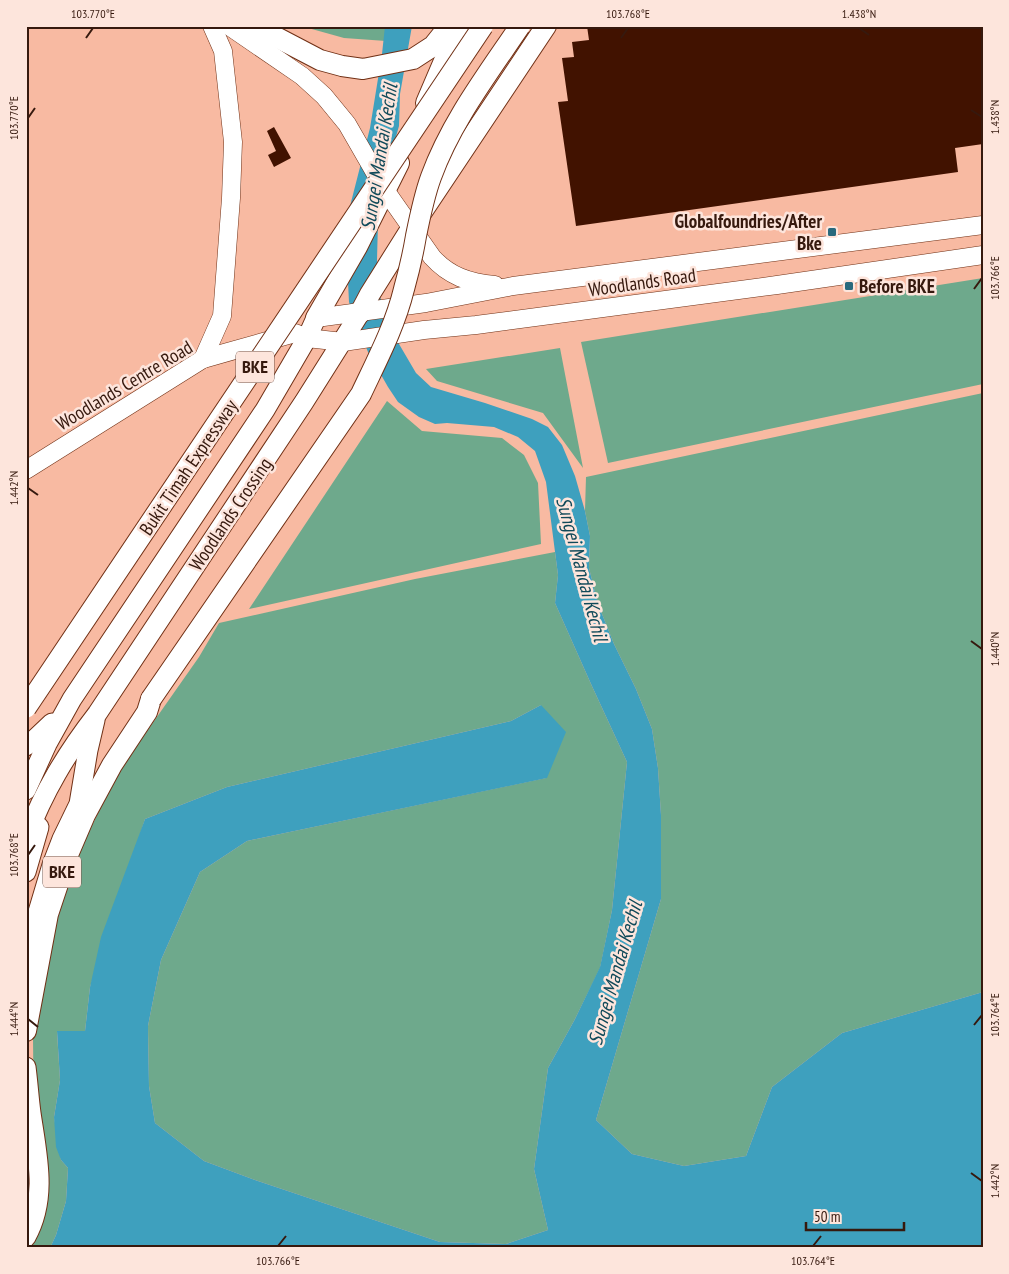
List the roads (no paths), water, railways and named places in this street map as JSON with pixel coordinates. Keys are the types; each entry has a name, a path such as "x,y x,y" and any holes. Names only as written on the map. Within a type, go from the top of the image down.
{"highway":[{"path":"254,26 320,60 363,69 413,58 432,46 449,26"},
{"path":"316,318 357,247 389,184 412,136 459,26"},
{"name":"Bukit Timah Expressway","path":"26,708 483,26"},
{"name":"BKE","path":"26,1031 48,914 66,857 85,815 142,708 151,699 360,394 384,345 399,305 415,245 424,197 449,134 466,105 520,26"},
{"path":"360,313 391,259 546,26"},
{"name":"Woodlands Crossing","path":"26,872 40,822 64,768 64,760 97,714 304,402 360,313"},
{"name":"Woodlands Crossing","path":"26,790 47,744 72,699 265,410 307,338 316,318"},
{"name":"Woodlands Crossing","path":"26,746 42,734 72,699"},
{"name":"Woodlands Crossing","path":"26,978 32,932 52,865 78,804 97,714"},
{"name":"BKE","path":"78,804 134,725"},
{"name":"Woodlands Crossing","path":"26,768 47,744"},
{"path":"27,837 41,803 64,760"},
{"path":"26,1067 39,1167 39,1198 33,1225 26,1237"},
{"path":"26,1123 36,1193 32,1215 26,1231"},
{"path":"26,1205 33,1176"}],"main road":[{"path":"203,359 222,316 233,151 223,51 212,26"},
{"path":"229,26 302,76 324,96 346,124 367,160 389,184 412,227 438,264 454,275 473,282 513,286"},
{"name":"Woodlands Road","path":"316,318 426,303 513,286 983,225"},
{"name":"Woodlands Road","path":"307,338 343,342 424,330 476,326 983,255"},
{"name":"Woodlands Centre Road","path":"26,470 203,359 294,333 307,338"}],"water":[{"name":"Sungei Mandai Kechil","path":"385,26 412,26 400,94 399,126 378,222 377,260 379,293 386,317 416,373 431,387 532,419 548,427 562,445 575,476 585,511 590,536 589,568 598,604 652,729 658,768 661,815 661,899 596,1120 632,1154 684,1166 746,1156 772,1087 842,1033 983,992 983,1248 50,1248 66,1201 68,1168 61,1160 56,1147 54,1117 60,1080 57,1031 85,1031 90,987 101,937 145,819 227,787 511,721 541,705 566,732 547,778 247,841 200,872 161,960 148,1026 149,1086 155,1123 204,1161 440,1242 506,1244 548,1230 534,1169 548,1068 575,1019 600,967 612,910 627,762 555,603 558,575 546,482 535,451 518,437 494,427 447,423 435,424 419,417 398,402 368,352 349,302 344,255 348,214 370,128"}],"place":[{"name":"Globalfoundries/After Bke","path":"832,232"},
{"name":"Before BKE","path":"849,286"}]}
